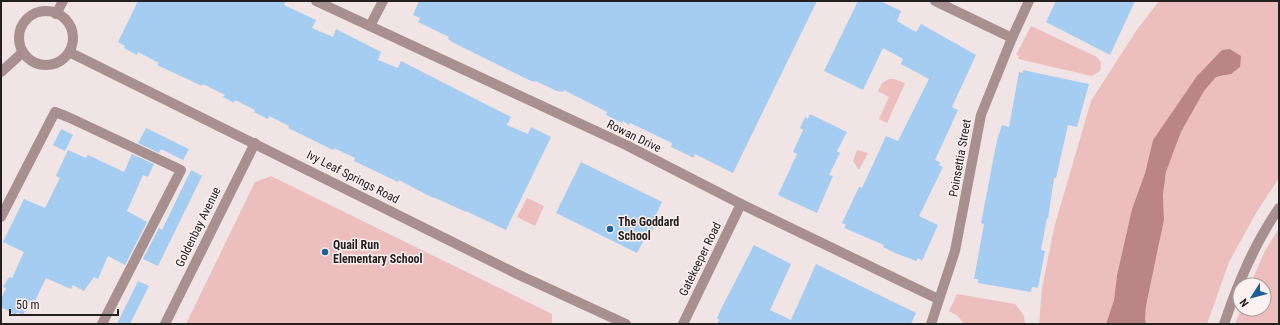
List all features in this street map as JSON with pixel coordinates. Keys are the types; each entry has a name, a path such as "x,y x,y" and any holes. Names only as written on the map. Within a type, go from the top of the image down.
{"street":[{"path":"56,14 63,1"},
{"name":"Rowan Drive","path":"316,1 626,145 741,204 938,299"},
{"path":"370,26 383,1"},
{"path":"935,1 1012,38"},
{"name":"Poinsettia Street","path":"931,324 955,251 981,114 1029,1"},
{"path":"43,12 56,14 67,22 72,33 69,52 60,61 43,65 32,61 23,52 19,39 22,26 31,16 43,12"},
{"path":"1,72 23,52"},
{"name":"Ivy Leaf Springs Road","path":"69,52 255,142 517,274 626,324"},
{"path":"1,217 55,112 68,116 181,170 102,324"},
{"name":"Goldenbay Avenue","path":"165,324 255,142"},
{"name":"Gatekeeper Road","path":"683,324 741,204"},
{"path":"1224,324 1250,256 1264,229 1279,208"}],"shaded area":[{"path":"1159,1 1279,1 1279,178 1256,213 1229,262 1207,324 1146,324 1146,306 1164,220 1163,195 1166,172 1181,132 1204,91 1216,77 1225,76 1222,50 1198,76 1153,140 1145,173 1132,209 1117,275 1114,300 1106,324 1039,324 1042,288 1054,228 1091,101 1136,31"},
{"path":"1031,26 1097,57 1101,63 1100,71 1092,76 1018,59 1019,56 1016,55"},
{"path":"1230,49 1241,56 1240,67 1231,74 1216,77 1204,91 1181,132 1166,172 1163,195 1164,220 1146,306 1146,324 1106,324 1114,300 1117,275 1132,209 1145,173 1153,140 1197,76 1222,50"},
{"path":"889,79 894,79 905,83 887,123 879,119 889,97 878,91 882,83"},
{"path":"857,150 868,153 859,170 853,161"},
{"name":"Quail Run Elementary School","path":"271,176 552,314 552,324 186,324 255,182"},
{"path":"527,198 544,206 535,226 517,217"},
{"path":"1279,228 1279,324 1235,324 1238,317 1272,317 1272,277 1254,277 1265,251"},
{"path":"957,294 1015,304 1024,316 1025,324 964,324 958,316 949,311"}],"building":[{"path":"138,1 286,1 284,5 316,20 312,28 333,37 336,29 381,52 378,60 398,68 401,61 511,117 507,125 528,134 531,127 551,137 506,230 466,211 433,198 399,180 398,182 354,161 355,158 334,148 333,150 288,128 289,126 269,116 268,119 254,112 255,110 235,100 234,103 223,97 225,95 157,65 159,63 138,52 137,55 124,48 125,46 118,42"},
{"path":"419,1 817,1 733,173 695,154 694,158 671,147 672,143 630,123 629,125 623,121 622,123 606,115 607,112 564,90 563,92 557,91 536,81 529,80 454,43 448,39 449,37 418,22 420,18 413,15"},
{"path":"858,1 880,1 901,11 897,21 916,32 921,24 976,55 952,107 958,110 935,160 940,162 939,165 943,167 919,216 938,225 922,261 918,258 916,261 895,253 883,247 884,245 844,228 846,225 842,223 859,187 862,188 886,136 898,141 929,79 901,64 903,59 883,48 863,90 824,71"},
{"path":"1056,1 1135,1 1110,55 1046,22"},
{"path":"1023,70 1089,84 1077,127 1068,125 1056,178 1054,178 1048,219 1047,218 1041,250 1045,251 1038,288 1032,287 1031,292 978,283 978,279 974,279 984,224 981,223 997,140 1002,125 1009,127 1019,72 1023,73"},
{"path":"810,114 847,132 837,151 840,153 829,175 833,176 817,213 778,195 797,154 793,152 803,130 800,128 805,117 808,119"},
{"path":"146,128 189,149 183,160 161,149 159,153 138,143"},
{"path":"61,129 73,135 65,151 53,145"},
{"path":"68,150 86,158 88,155 124,172 132,154 154,164 148,177 143,175 127,211 147,222 125,265 108,256 98,279 94,277 84,291 73,285 71,289 46,278 34,303 30,301 23,315 17,312 16,315 1,307 1,299 6,288 3,287 9,277 12,278 24,252 3,242 24,199 45,208 60,178 56,176"},
{"path":"581,162 662,202 656,215 659,217 647,241 644,240 637,253 556,213"},
{"path":"191,170 202,176 158,266 143,259 159,228 162,230"},
{"path":"754,245 791,264 770,310 791,320 816,264 916,313 911,324 717,324 719,320 717,318 722,307"},
{"path":"138,281 149,286 130,324 117,324"}],"place":[{"name":"The Goddard School","path":"610,229"},
{"name":"Quail Run Elementary School","path":"325,252"}]}
